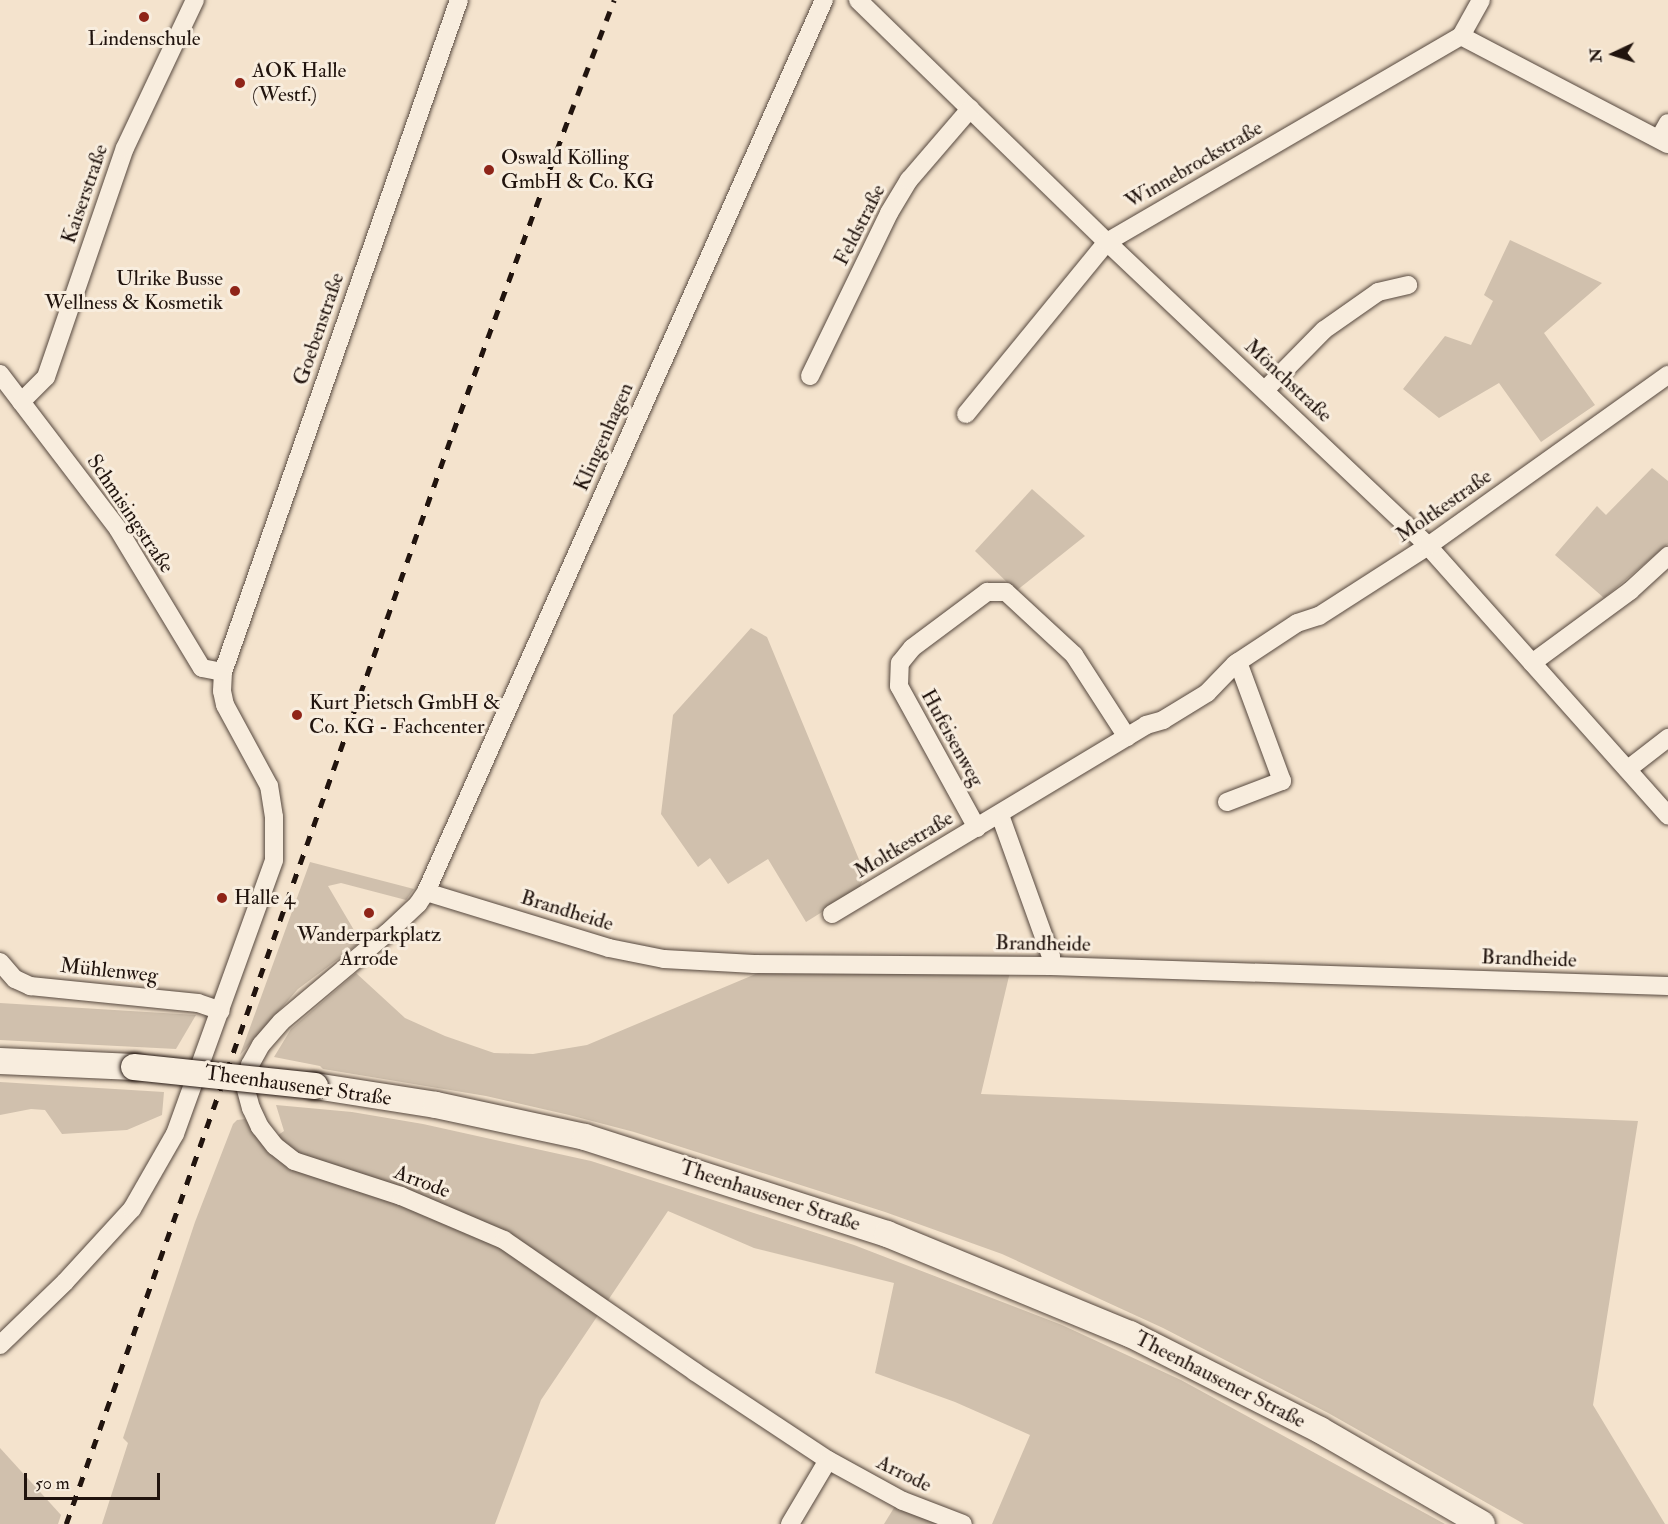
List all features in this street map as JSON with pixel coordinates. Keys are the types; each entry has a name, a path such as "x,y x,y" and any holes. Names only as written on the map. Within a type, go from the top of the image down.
{"main road":[{"name":"Theenhausener Straße","path":"0,1061 134,1067 315,1086 436,1106 585,1137 887,1233 1130,1334 1320,1430 1482,1524"}],"street":[{"name":"Kaiserstraße","path":"21,402 46,377 125,148 195,0"},
{"name":"Goebenstraße","path":"223,672 459,0"},
{"name":"Klingenhagen","path":"426,892 824,0"},
{"name":"Mönchstraße","path":"858,0 1107,242 1428,546 1668,815"},
{"path":"1481,0 1461,36 1664,142 1668,123"},
{"name":"Winnebrockstraße","path":"966,414 1107,242 1461,36"},
{"name":"Feldstraße","path":"810,376 889,213 909,180 970,109"},
{"path":"1265,390 1324,330 1378,292 1408,285"},
{"name":"Schmisingstraße","path":"0,374 118,530 202,668 223,672"},
{"name":"Moltkestraße","path":"832,914 1000,815 1127,736 1146,725 1164,720 1207,693 1238,662 1297,623 1319,616 1428,546 1668,375"},
{"path":"1532,663 1630,591 1668,556"},
{"name":"Hufeisenweg","path":"977,828 899,686 900,663 912,648 987,592 1006,592 1074,655 1127,736"},
{"path":"1227,802 1282,781 1238,662"},
{"path":"0,1345 89,1257 132,1209 175,1134 274,860 274,817 268,786 225,705 222,691 223,672"},
{"path":"1629,769 1668,738"},
{"path":"1000,815 1051,957 1051,966"},
{"name":"Brandheide","path":"426,892 609,948 664,959 754,964 1051,966 1668,986"},
{"name":"Arrode","path":"426,892 418,904 387,933 281,1022 261,1045 250,1065 245,1086 251,1108 260,1127 275,1146 294,1161 400,1196 504,1240 694,1372 828,1460 903,1500 963,1524"},
{"name":"Mühlenweg","path":"0,962 15,979 30,986 198,1003 221,1011"},
{"path":"790,1524 828,1460"}],"shaded area":[{"path":"1510,240 1602,283 1544,333 1595,405 1541,442 1499,383 1439,418 1403,389 1445,336 1471,345 1493,301 1484,295"},
{"path":"1652,468 1668,481 1668,544 1604,598 1555,555 1597,506 1606,515"},
{"path":"1032,489 1085,536 1016,591 975,551"},
{"path":"751,628 767,637 865,874 859,889 806,922 768,859 728,884 710,858 698,867 661,814 673,715"},
{"path":"310,862 414,889 406,900 341,883 328,886 361,942 298,989 240,1055"},
{"path":"1010,972 981,1094 1638,1121 1593,1405 1665,1524 1524,1524 1330,1414 1163,1328 1002,1254 885,1212 634,1132 569,1115 486,1096 323,1069 320,1066 274,1057 291,1029 356,973 405,1018 445,1036 494,1053 533,1054 587,1045 758,973"},
{"path":"0,1003 196,1015 176,1049 0,1040"},
{"path":"0,1082 164,1092 162,1115 127,1130 62,1134 45,1110 31,1109 0,1115"},
{"path":"276,1105 352,1112 423,1124 591,1161 854,1245 1062,1325 1181,1380 1445,1524 992,1524 1030,1435 955,1402 875,1373 894,1283 754,1248 668,1211 541,1400 495,1524 102,1524 128,1443 123,1438 195,1222 233,1124 237,1120 245,1119 265,1144 284,1131"},
{"path":"0,1448 61,1515 58,1524 0,1524"},
{"path":"897,1503 941,1524 884,1524"}],"railway":[{"path":"66,1524 453,432 614,0"}],"place":[{"name":"Lindenschule","path":"144,17"},
{"name":"AOK Halle (Westf.)","path":"240,83"},
{"name":"Oswald Kölling GmbH & Co. KG","path":"489,170"},
{"name":"Ulrike Busse Wellness & Kosmetik","path":"235,291"},
{"name":"Kurt Pietsch GmbH & Co. KG - Fachcenter","path":"297,715"},
{"name":"Halle 4","path":"222,898"},
{"name":"Wanderparkplatz Arrode","path":"369,913"}]}
